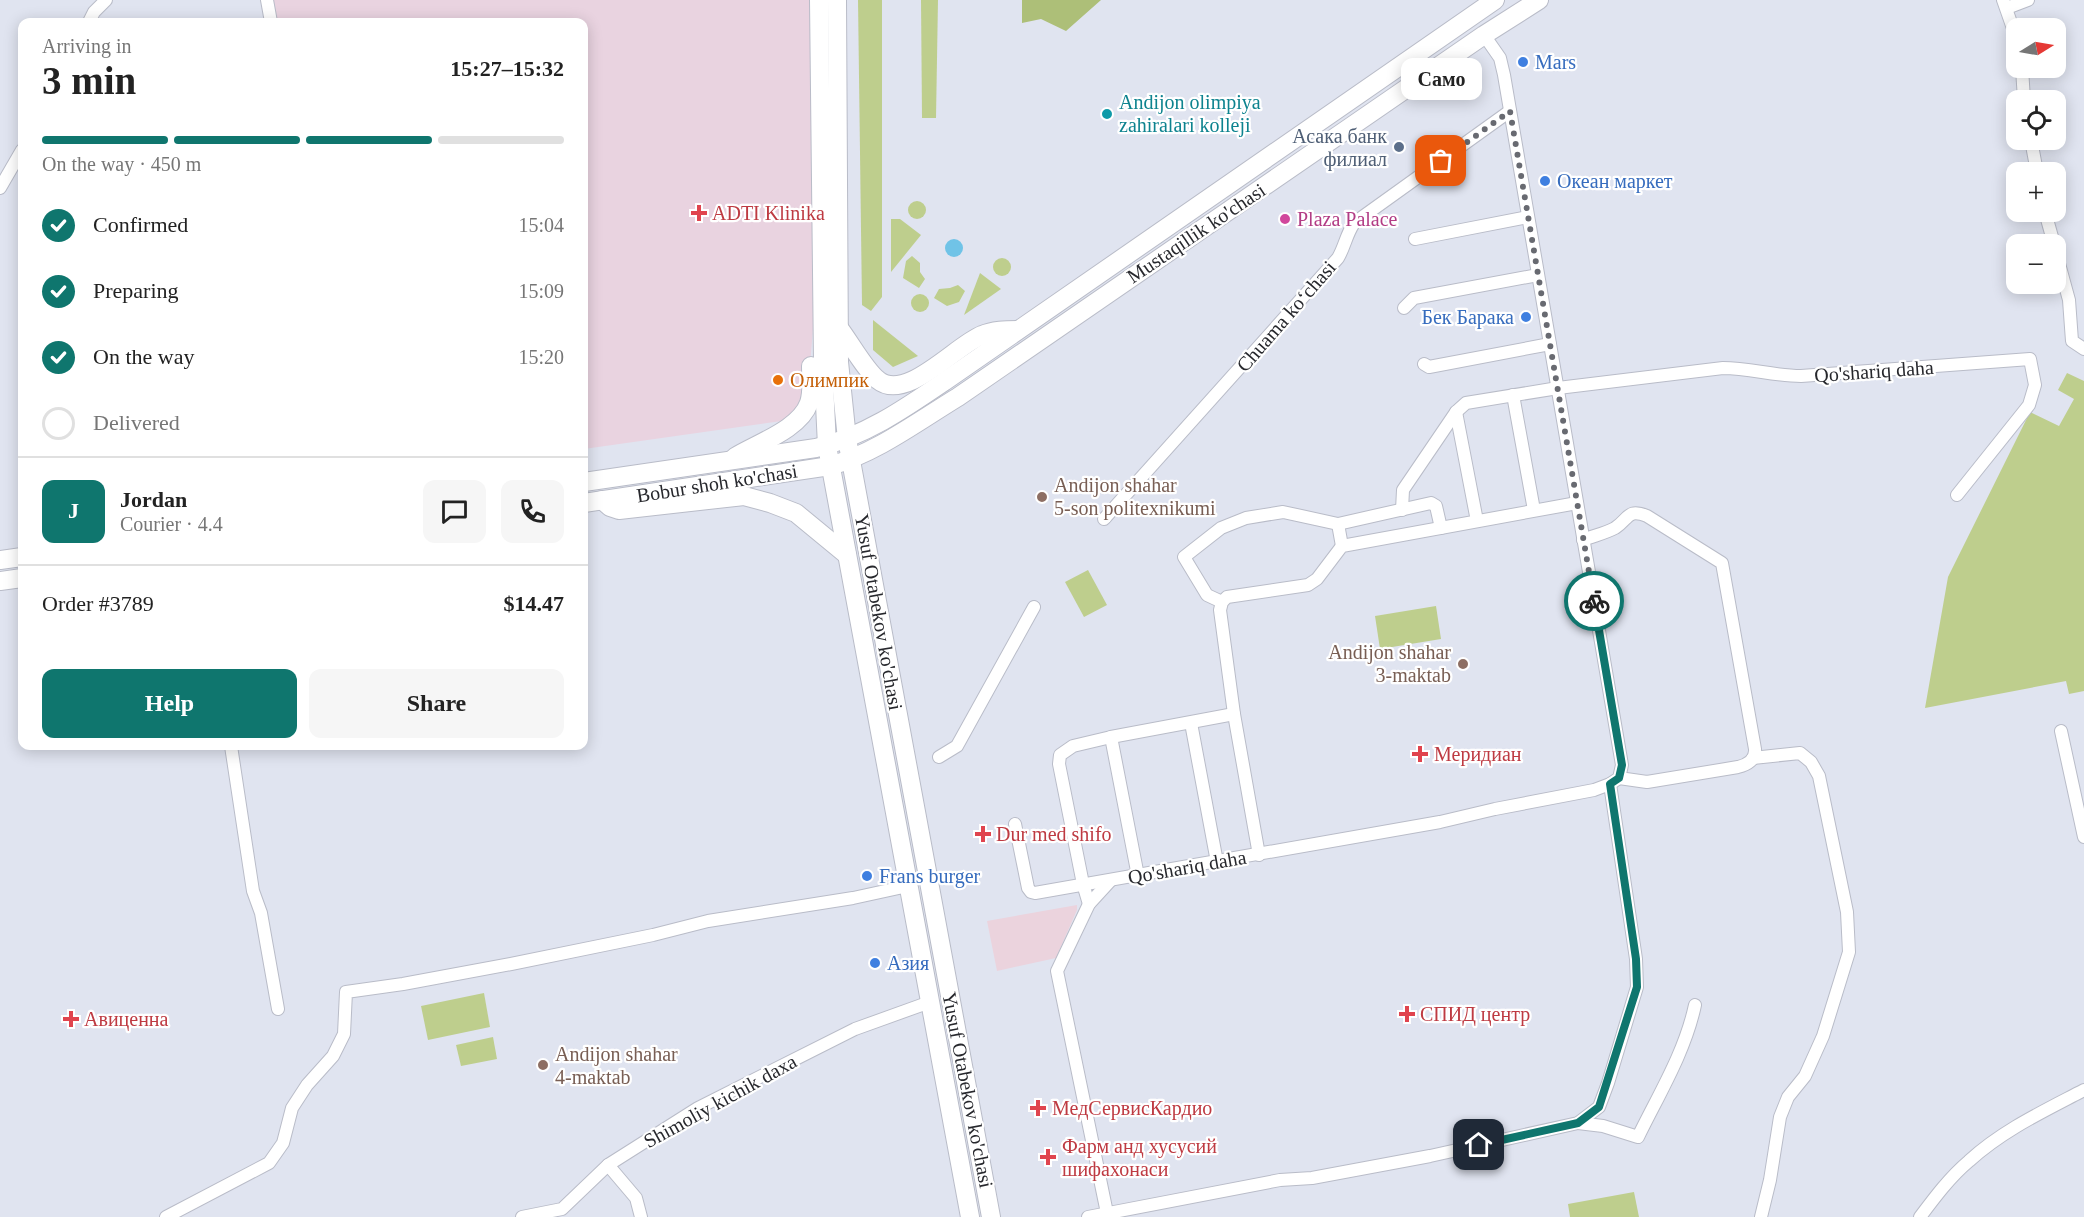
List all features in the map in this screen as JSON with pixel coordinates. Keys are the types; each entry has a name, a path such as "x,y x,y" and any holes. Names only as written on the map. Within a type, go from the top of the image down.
{"main road":[{"name":"Yusuf Otabekov ko'chasi","path":"819,0 823,362 827,446 970,1217"},
{"name":"Yusuf Otabekov ko'chasi","path":"837,0 839,362 847,439 991,1217"},
{"name":"Mustaqillik ko'chasi","path":"847,439 884,422 1495,0"},
{"name":"Mustaqillik ko'chasi","path":"850,460 904,431 958,397 1484,35 1539,0"},
{"path":"728,461 796,423 804,415 810,402 808,117 811,89 820,76"},
{"path":"839,328 876,378 891,386 904,384 918,377 981,335 1018,330"},
{"name":"Bobur shoh ko'chasi","path":"588,481 827,446 847,439"},
{"name":"Bobur shoh ko'chasi","path":"588,502 830,466 850,460"},
{"path":"602,500 610,507 619,510 727,497 753,498 770,502 796,513 847,555"},
{"path":"0,560 18,558"},
{"path":"0,581 18,579"}],"street":[{"path":"91,18 106,0"},
{"path":"267,0 270,18"},
{"path":"2005,4 2028,0"},
{"path":"1484,35 1500,57 1622,765 1614,781 1636,959 1637,987 1599,1107 1578,1123"},
{"name":"Chuama koʻchasi","path":"1104,519 1338,258 1353,223 1510,111"},
{"path":"0,188 18,157"},
{"path":"1415,239 1528,217"},
{"path":"1404,308 1414,298 1538,275"},
{"path":"2066,289 2072,341 2084,349"},
{"path":"1424,364 1429,367 1550,344"},
{"name":"Qo'shariq daha","path":"1558,388 1723,368 1741,368 1785,376 1801,376 2030,359 2035,385 2029,405 1957,495"},
{"path":"1402,510 1403,490 1456,412 1466,403 1558,388"},
{"path":"1513,396 1534,510"},
{"path":"1456,412 1477,521"},
{"path":"1259,855 1234,714 1220,610 1222,602 1227,597 1308,585 1317,579 1342,546 1577,502"},
{"path":"1222,602 1207,595 1184,557 1221,528 1245,518 1283,512 1338,524 1431,503 1436,506 1441,528"},
{"path":"1584,540 1615,528 1630,513 1638,512 1722,563 1755,749 1753,758 1746,765 1738,767 1647,782 1614,781"},
{"path":"1338,524 1342,546"},
{"path":"939,756 957,746 1034,607"},
{"path":"1089,904 1059,764 1060,755 1073,746 1111,737 1234,714"},
{"path":"1191,723 1217,862"},
{"path":"2061,731 2084,837"},
{"path":"1111,737 1138,876"},
{"path":"232,750 253,891 261,913 278,1009"},
{"path":"1753,758 1800,753 1812,762 1819,776 1847,912 1849,952 1823,1036 1805,1076 1788,1097 1780,1117 1770,1180 1761,1217"},
{"name":"Qo'shariq daha","path":"1107,1213 1057,971 1089,904 1111,880 1440,822 1594,790 1614,781"},
{"path":"1015,824 1028,888 1031,892 1111,880"},
{"path":"166,1217 269,1163 282,1143 292,1108 307,1085 333,1056 344,1035 346,992 511,964 708,921 853,898 908,886"},
{"name":"Shimoliy kichik daxa","path":"522,1217 562,1209 608,1166 698,1108 855,1029 930,1002"},
{"path":"1088,1217 1280,1180 1312,1178 1419,1158 1578,1123 1603,1126 1638,1137 1690,1028 1695,1005"},
{"path":"1920,1217 1939,1191 1968,1161 1999,1137 2084,1090"},
{"path":"608,1166 636,1198 640,1217"}],"shaded area":[{"name":"ADTI Klinika","path":"273,0 811,0 816,291 808,391 796,419 588,448 588,18 276,18"},
{"path":"1077,905 1077,910 1056,958 997,971 987,921"}],"green space":[{"path":"858,0 882,0 882,297 871,311 862,305"},
{"path":"921,0 938,0 936,118 922,118"},
{"path":"1022,0 1101,0 1066,31 1041,19 1022,23"},
{"path":"917,201 923,204 926,210 923,216 917,219 911,216 908,210 911,204"},
{"path":"891,219 900,219 921,235 891,272"},
{"path":"912,256 920,263 920,272 925,279 919,288 903,278 906,261"},
{"path":"1002,258 1008,261 1011,267 1008,273 1002,276 996,273 993,267 996,261"},
{"path":"980,273 1001,289 964,315"},
{"path":"958,285 965,291 959,302 947,306 934,298 939,289"},
{"path":"920,294 926,297 929,303 926,309 920,312 914,309 911,303 914,297"},
{"path":"873,320 918,356 893,367 873,350"},
{"path":"2067,373 2084,381 2084,691 2069,694 2066,681 1925,708 1948,577 2030,412 2059,426 2074,399 2058,390"},
{"path":"1088,570 1107,605 1084,617 1065,582"},
{"path":"1436,606 1441,639 1380,649 1375,616"},
{"path":"484,993 490,1027 428,1040 421,1006"},
{"path":"493,1037 497,1059 461,1066 456,1045"},
{"path":"1634,1192 1639,1217 1570,1217 1568,1204"}],"water":[{"path":"954,239 960,242 963,248 960,254 954,257 948,254 945,248 948,242"}],"way so far":[{"path":"1441,161 1510,111 1594,601"}],"place":[{"name":"Mars","path":"1523,62"},
{"name":"Andijon olimpiya zahiralari kolleji","path":"1107,114"},
{"name":"Асака банк филиал","path":"1399,147"},
{"name":"Само","path":"1441,161"},
{"name":"Океан маркет","path":"1545,181"},
{"name":"ADTI Klinika","path":"699,213"},
{"name":"Plaza Palace","path":"1285,219"},
{"name":"Бек Барака","path":"1526,317"},
{"name":"Олимпик","path":"778,380"},
{"name":"Andijon shahar 5-son politexnikumi","path":"1042,497"},
{"name":"Andijon shahar 3-maktab","path":"1463,664"},
{"name":"Меридиан","path":"1420,754"},
{"name":"Dur med shifo","path":"983,834"},
{"name":"Frans burger","path":"867,876"},
{"name":"Азия","path":"875,963"},
{"name":"СПИД центр","path":"1407,1014"},
{"name":"Авиценна","path":"71,1019"},
{"name":"Andijon shahar 4-maktab","path":"543,1065"},
{"name":"МедСервисКардио","path":"1038,1108"},
{"name":"Фарм анд хусусий шифахонаси","path":"1048,1157"}],"route":[{"path":"1479,1145 1578,1123 1599,1107 1637,987 1636,959 1610,784 1619,778 1622,765 1594,601"}]}
